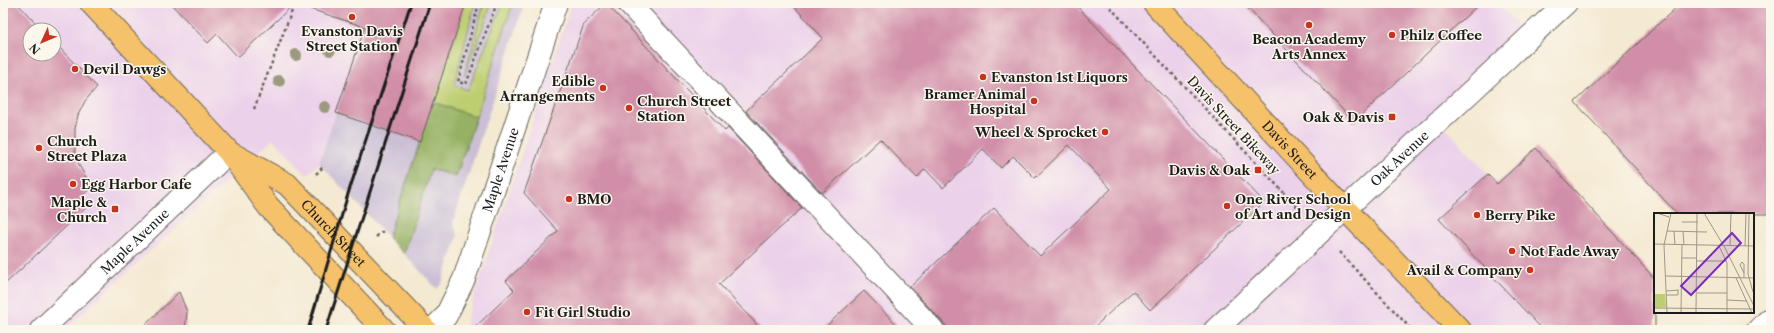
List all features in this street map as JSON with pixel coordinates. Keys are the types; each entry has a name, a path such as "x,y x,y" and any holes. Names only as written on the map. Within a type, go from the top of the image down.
{"main road":[{"name":"Church Street","path":"91,3 229,152 268,206 384,330"},
{"name":"Davis Street","path":"1154,3 1460,330"},
{"name":"Church Street","path":"229,152 287,184 426,330"}],"street":[{"name":"Maple Avenue","path":"432,330 446,316 464,279 556,3"},
{"path":"628,3 933,330"},
{"name":"Oak Avenue","path":"1215,330 1566,3"},
{"name":"Maple Avenue","path":"41,330 229,152"},
{"path":"1758,330 1771,318"}],"path":[{"path":"254,109 295,3"},
{"path":"480,3 458,82 466,84 497,3"},
{"name":"Davis Street Bikeway","path":"1106,3 1412,330"},
{"path":"315,175 323,167"},
{"path":"374,239 383,231"}],"shaded area":[{"path":"3,3 331,3 327,14 365,27 319,163 307,175 273,139 64,330 3,330"},
{"path":"331,3 525,3 453,222 458,236 442,283 437,289 319,163 365,27 327,14"},
{"path":"572,3 1497,3 1533,41 1443,125 1633,330 463,330"}],"green space":[{"path":"466,3 475,3 454,85 468,90 503,3 513,3 476,117 433,102"},
{"path":"484,3 492,3 464,76"},
{"path":"433,102 476,117 456,177 431,169 404,254 388,237"}],"building":[{"name":"Church Street Plaza","path":"3,3 17,3 35,22 22,22 22,62 62,62 62,50 97,87 85,101 78,115 75,129 75,154 80,167 92,187 82,196 90,204 3,286"},
{"path":"170,3 295,3 238,57 217,34 208,43"},
{"path":"308,3 466,3 420,142 336,113 365,27 307,8"},
{"name":"Church Street Station","path":"606,3 725,131 728,128 802,208 719,284 762,330 472,330 514,290 506,281 558,231 524,193 584,24"},
{"path":"791,3 1074,3 1264,202 1150,310 1133,291 1091,330 950,330 910,287 994,208 1040,256 1111,189 1069,145 1035,178 1013,156 1001,168 983,149 943,188 925,169 917,178 880,139 822,193 746,111 823,38"},
{"name":"Philz Coffee","path":"1243,3 1480,3 1354,122"},
{"path":"1681,3 1771,3 1771,214 1676,213 1575,102"},
{"path":"1536,148 1654,278 1655,330 1543,330 1439,219 1488,174 1497,184"},
{"path":"864,291 902,330 822,330"},
{"path":"179,292 187,312 185,330 140,330"}],"railway":[{"path":"308,330 348,194 411,3"},
{"path":"326,330 430,3"}],"place":[{"name":"Evanston Davis Street Station","path":"352,17"},
{"name":"Beacon Academy Arts Annex","path":"1309,25"},
{"name":"Philz Coffee","path":"1392,35"},
{"name":"Devil Dawgs","path":"75,69"},
{"name":"Evanston 1st Liquors","path":"983,77"},
{"name":"Edible Arrangements","path":"603,88"},
{"name":"Bramer Animal Hospital","path":"1034,101"},
{"name":"Church Street Station","path":"629,108"},
{"name":"Oak & Davis","path":"1392,117"},
{"name":"Wheel & Sprocket","path":"1105,132"},
{"name":"Church Street Plaza","path":"39,148"},
{"name":"Davis & Oak","path":"1258,170"},
{"name":"Egg Harbor Cafe","path":"73,184"},
{"name":"BMO","path":"569,199"},
{"name":"One River School of Art and Design","path":"1227,206"},
{"name":"Maple & Church","path":"115,209"},
{"name":"Berry Pike","path":"1477,215"},
{"name":"Not Fade Away","path":"1512,251"},
{"name":"Avail & Company","path":"1530,270"},
{"name":"Fit Girl Studio","path":"527,312"}]}
